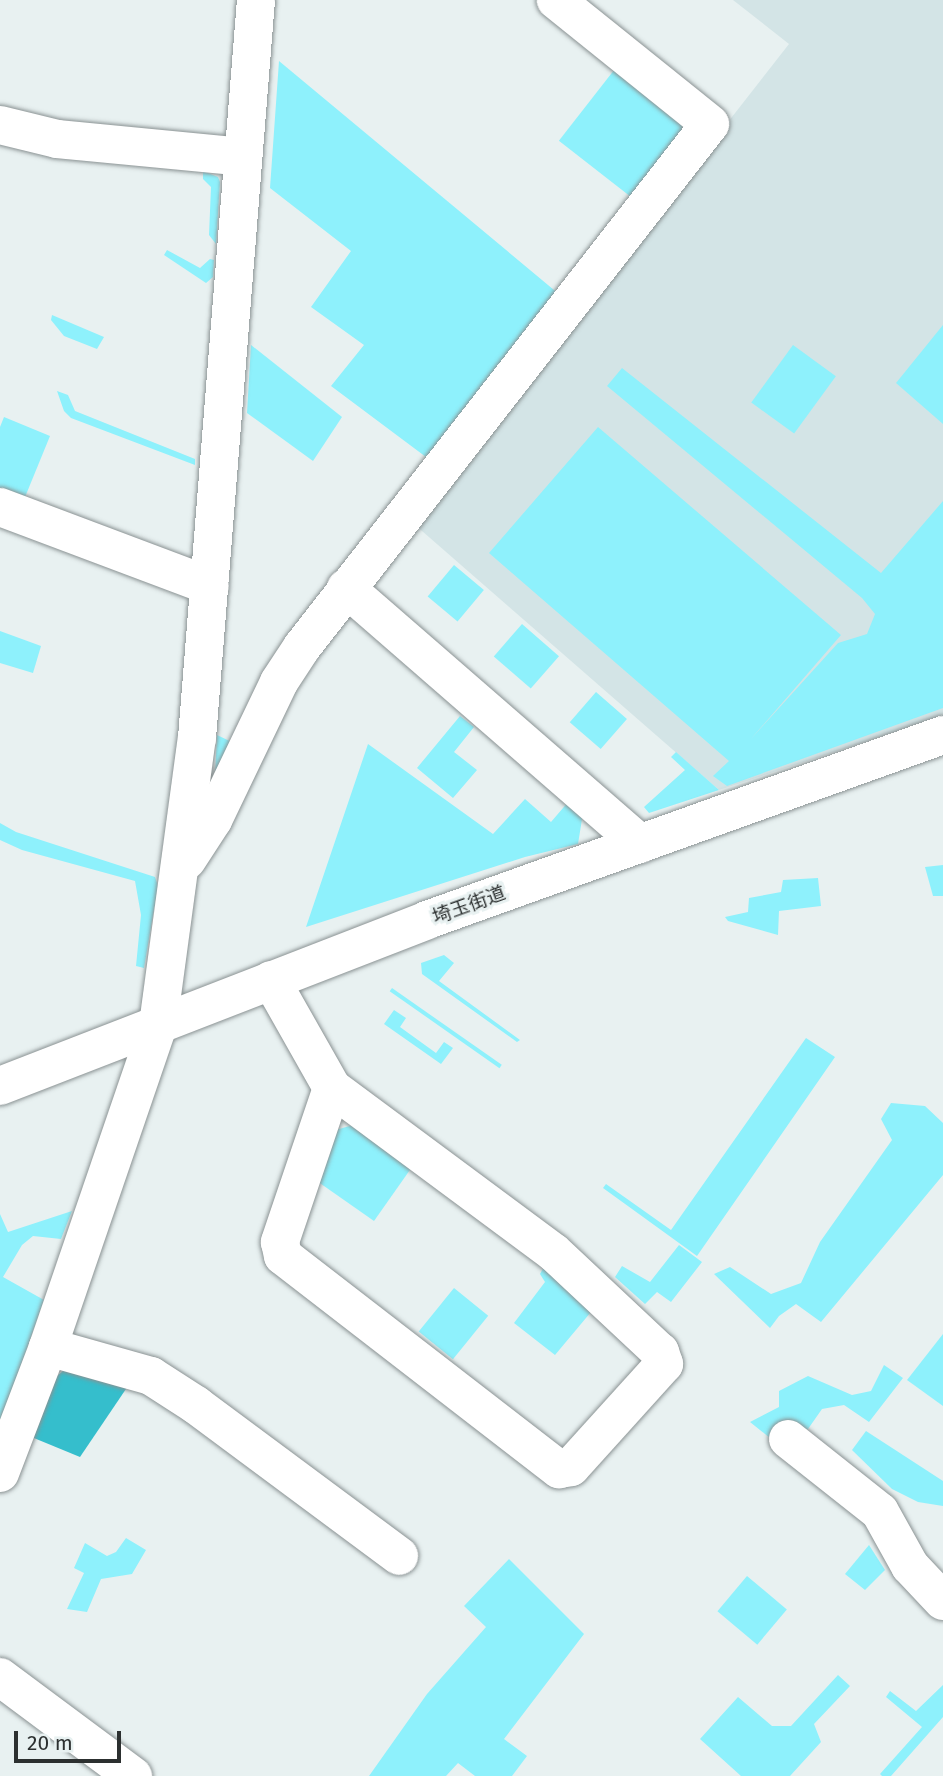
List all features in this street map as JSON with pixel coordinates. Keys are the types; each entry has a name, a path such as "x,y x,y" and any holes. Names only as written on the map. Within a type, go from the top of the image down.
{"street":[{"path":"0,1474 48,1347 158,1025 197,738 256,0"},
{"path":"180,870 213,820 279,681 346,588 710,124 556,0"},
{"path":"0,125 57,139 243,156"},
{"path":"0,508 210,586"},
{"path":"346,588 640,844"},
{"name":"埼玉街道","path":"0,1086 271,980 943,735"},
{"path":"271,980 332,1088 553,1252 660,1352 664,1364 571,1467 559,1469 283,1256 279,1242 332,1088"},
{"path":"48,1347 151,1376 196,1405 399,1556"},
{"path":"788,1439 880,1512 910,1566 943,1601"},
{"path":"0,1676 133,1776"}],"shaded area":[{"path":"733,0 943,0 943,716 719,790 414,524 789,44"},
{"path":"279,61 560,295 430,460 331,386 364,345 311,307 351,251 270,188"},
{"path":"618,65 694,124 635,200 559,141"},
{"path":"203,171 218,177 220,182 216,244 209,235 211,187 203,179"},
{"path":"167,250 200,268 210,259 214,260 213,277 206,283 164,255"},
{"path":"52,315 104,337 97,349 64,336 51,320"},
{"path":"943,325 943,424 896,383"},
{"path":"251,345 342,417 313,461 247,413"},
{"path":"793,345 836,376 794,434 751,402"},
{"path":"622,368 881,573 943,501 943,708 727,786 713,776 729,761 489,553 598,427 841,635 750,740 838,643 867,634 875,614 862,598 607,386"},
{"path":"57,391 68,395 75,411 195,459 195,465 71,418 64,411"},
{"path":"4,417 50,436 23,502 0,493 0,427"},
{"path":"454,565 484,590 458,621 428,596"},
{"path":"522,624 559,656 531,689 494,656"},
{"path":"0,631 41,646 33,673 0,663"},
{"path":"596,692 627,719 601,749 570,722"},
{"path":"460,716 474,727 454,752 477,770 453,798 417,768"},
{"path":"217,735 238,745 214,795"},
{"path":"368,744 493,834 525,799 551,822 569,801 583,813 578,844 525,857 306,927"},
{"path":"676,752 719,790 649,813 644,807 685,770 671,757"},
{"path":"0,823 16,832 155,877 158,886 144,968 136,966 141,915 135,881 22,850 0,840"},
{"path":"943,865 943,896 933,896 925,867"},
{"path":"818,878 821,906 779,911 778,935 728,921 725,917 748,912 749,898 781,892 783,880"},
{"path":"444,955 454,963 439,981 520,1040 517,1042 422,974 421,963"},
{"path":"392,988 502,1065 499,1068 390,991"},
{"path":"394,1010 406,1018 400,1027 436,1053 444,1042 453,1048 441,1064 384,1024"},
{"path":"806,1038 835,1057 697,1256 603,1188 606,1184 671,1230"},
{"path":"891,1103 925,1106 943,1123 943,1175 821,1322 796,1304 779,1316 770,1328 714,1274 730,1267 771,1294 801,1283 820,1242 892,1140 881,1119"},
{"path":"353,1125 412,1167 374,1221 314,1179 329,1132"},
{"path":"72,1211 61,1239 33,1236 22,1245 3,1277 44,1300 0,1425 0,1214 8,1232"},
{"path":"679,1245 702,1262 671,1302 657,1292 645,1304 615,1277 622,1266 650,1282"},
{"path":"545,1265 591,1312 555,1355 514,1323 545,1282 540,1274"},
{"path":"454,1288 488,1316 453,1359 419,1332"},
{"path":"943,1334 943,1406 907,1380"},
{"path":"884,1365 903,1378 869,1422 844,1405 822,1409 808,1429 770,1438 750,1422 779,1407 779,1391 808,1376 852,1395 871,1391"},
{"path":"64,1370 128,1386 80,1457 29,1436 50,1382"},
{"path":"866,1431 943,1481 943,1506 918,1502 892,1489 852,1450"},
{"path":"126,1538 146,1550 132,1574 101,1579 87,1612 67,1609 84,1573 74,1568 85,1543 107,1556 116,1552"},
{"path":"869,1545 885,1570 865,1590 845,1574"},
{"path":"509,1559 584,1634 504,1739 527,1756 512,1776 475,1776 458,1763 446,1776 369,1776 427,1694 486,1627 464,1606"},
{"path":"747,1576 787,1609 757,1645 717,1611"},
{"path":"838,1675 850,1686 814,1724 821,1742 790,1776 741,1776 700,1739 738,1697 772,1726 791,1726"},
{"path":"943,1685 943,1717 891,1776 882,1776 880,1774 922,1727 886,1697 890,1691 916,1711"}]}
